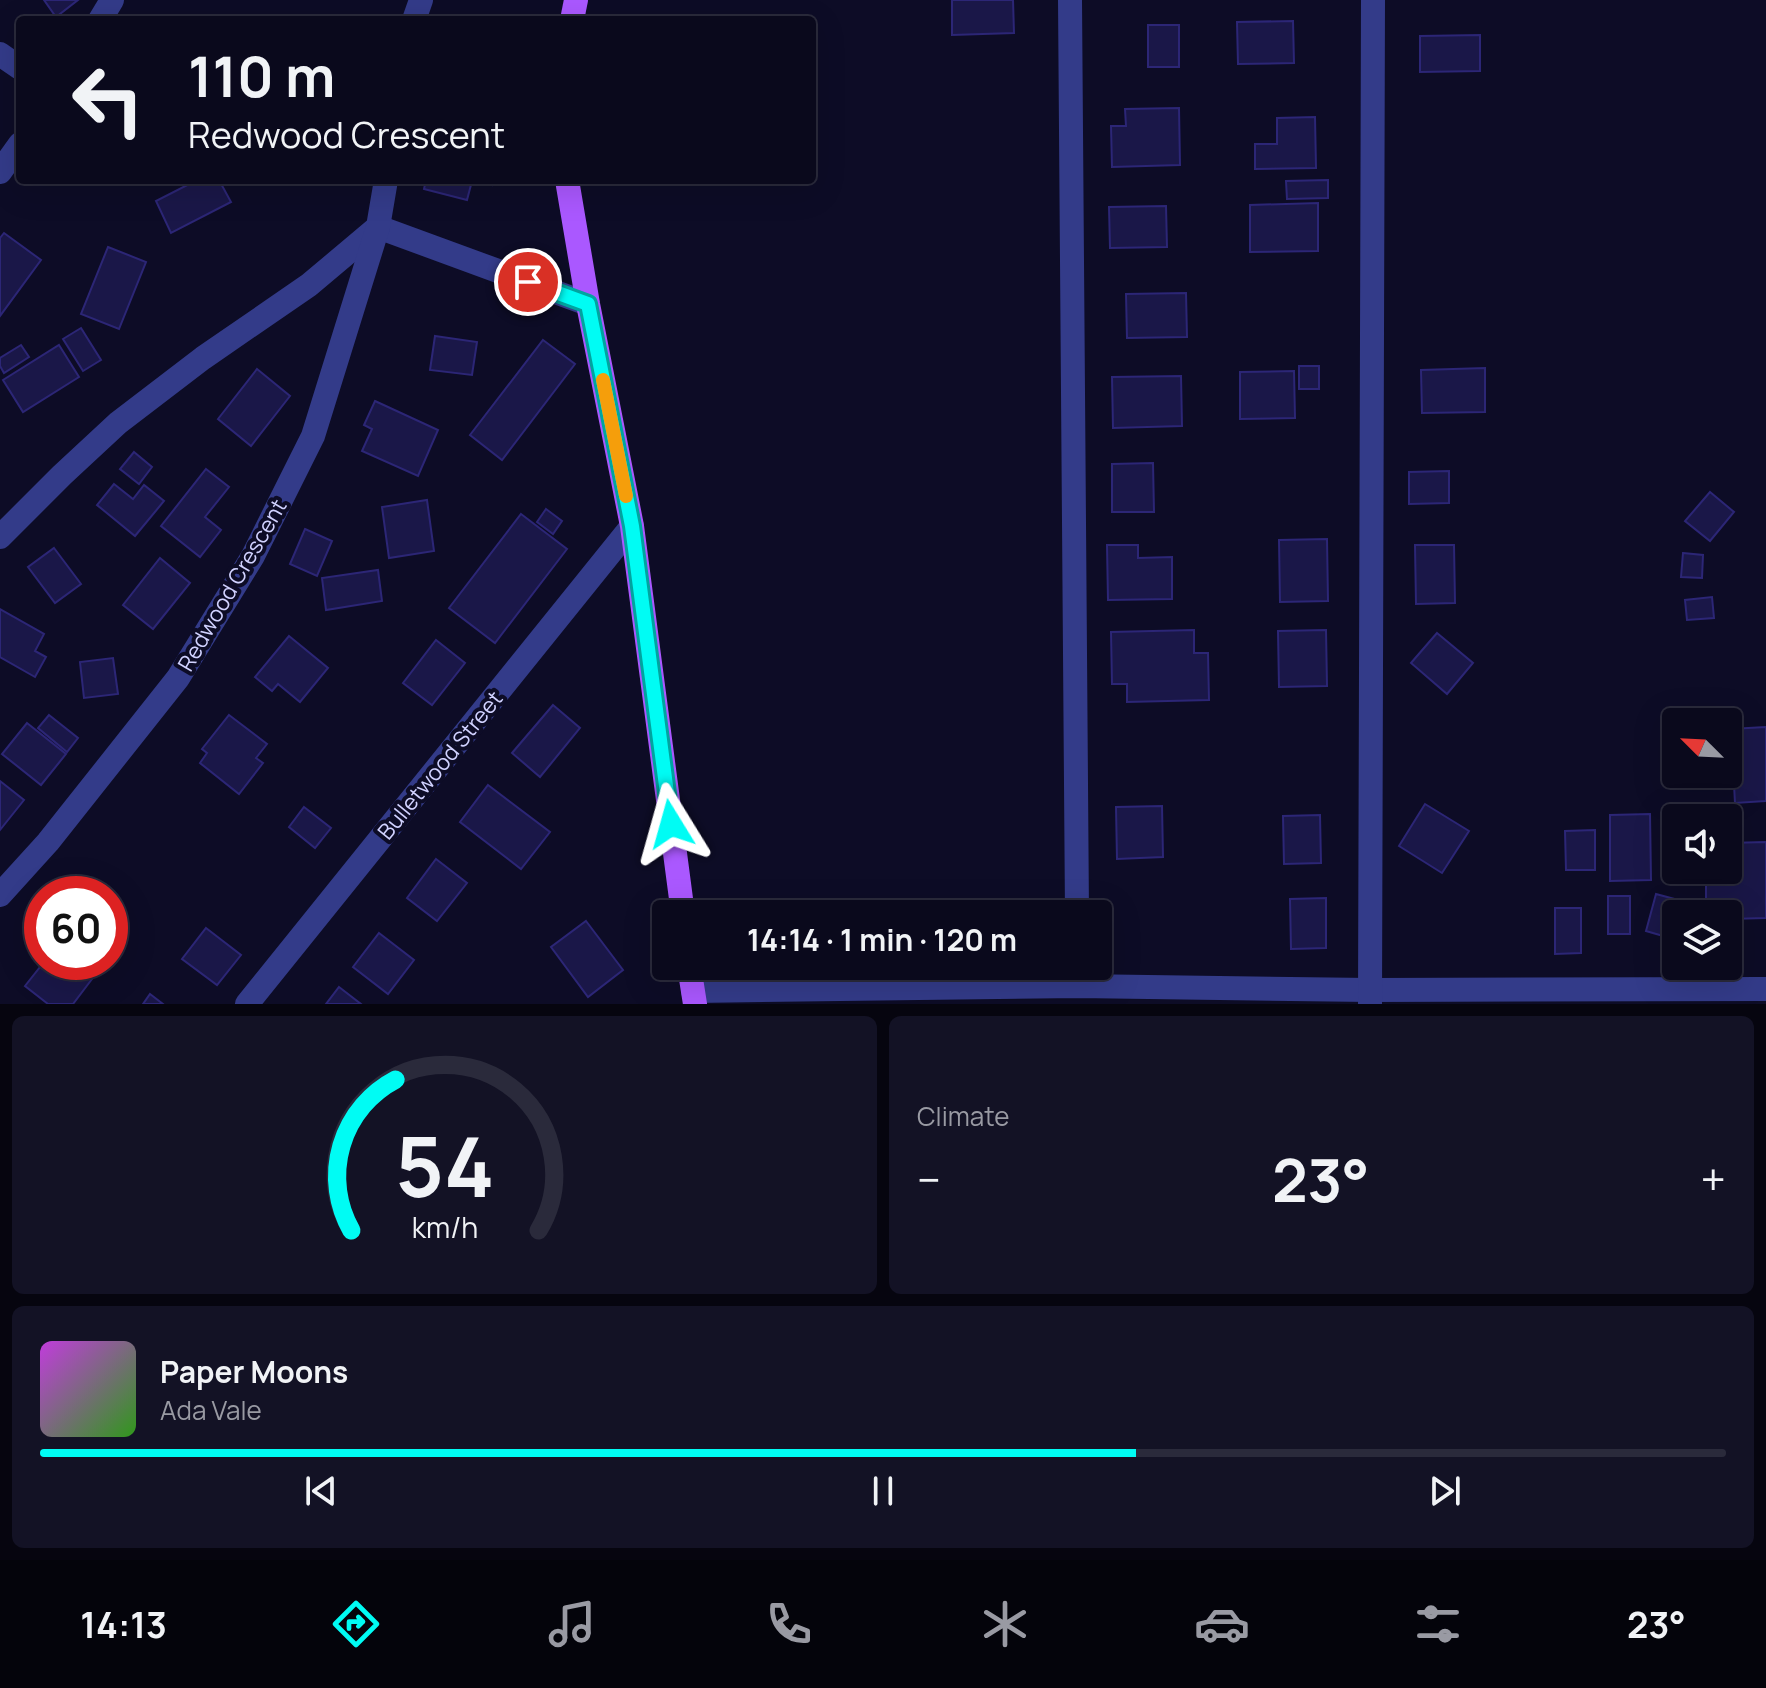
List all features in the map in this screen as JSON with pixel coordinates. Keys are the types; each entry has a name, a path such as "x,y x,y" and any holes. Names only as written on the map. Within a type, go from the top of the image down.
{"main road":[{"path":"568,184 632,526 681,900"}],"street":[{"path":"1070,0 1077,900"},
{"path":"1370,997 1373,0"},
{"path":"0,172 16,150"},
{"name":"Redwood Crescent","path":"0,895 48,842 178,678 253,556 313,436 378,227 385,184"},
{"path":"0,537 118,423 203,358 309,285 378,227 588,304"},
{"name":"Bulletwood Street","path":"247,1004 632,526"},
{"path":"1112,978 1370,997 1650,996 1766,989"},
{"path":"694,998 1008,980"}],"building":[{"path":"44,0 78,0 57,16"},
{"path":"952,0 1013,0 1014,33 952,35"},
{"path":"1293,21 1294,63 1238,64 1237,22"},
{"path":"1148,25 1179,25 1179,67 1148,67"},
{"path":"1480,35 1480,71 1420,72 1420,36"},
{"path":"1179,108 1180,165 1112,167 1111,126 1126,126 1125,109"},
{"path":"1315,117 1316,168 1255,169 1255,144 1277,144 1277,118"},
{"path":"1328,180 1328,198 1287,199 1286,181"},
{"path":"189,184 221,184 231,202 171,233 156,201"},
{"path":"425,184 471,184 467,200 424,189"},
{"path":"1318,203 1318,251 1250,252 1250,205"},
{"path":"1166,206 1167,247 1110,248 1109,207"},
{"path":"4,233 41,260 0,316 0,238"},
{"path":"108,247 146,262 119,329 81,314"},
{"path":"1186,293 1187,337 1127,338 1126,294"},
{"path":"81,328 101,360 83,371 63,339"},
{"path":"435,336 477,342 472,375 430,370"},
{"path":"543,340 575,364 502,460 470,435"},
{"path":"21,345 29,357 4,373 0,358"},
{"path":"59,345 79,377 23,412 3,380"},
{"path":"1299,366 1319,366 1319,389 1299,389"},
{"path":"1485,368 1485,412 1422,413 1421,370"},
{"path":"257,369 290,396 251,446 218,419"},
{"path":"1294,371 1295,418 1240,419 1240,372"},
{"path":"1181,376 1182,426 1113,428 1112,377"},
{"path":"375,401 438,430 418,476 362,451 372,429 364,425"},
{"path":"134,452 152,467 139,484 120,469"},
{"path":"1153,463 1154,512 1112,512 1112,464"},
{"path":"206,469 229,487 205,517 221,530 200,557 161,526"},
{"path":"1449,471 1449,503 1409,504 1409,472"},
{"path":"114,484 133,499 144,485 164,501 135,536 97,505"},
{"path":"1710,492 1734,512 1710,541 1685,521"},
{"path":"427,500 434,551 389,558 382,507"},
{"path":"546,509 562,521 553,534 537,522"},
{"path":"521,514 567,549 495,643 449,608"},
{"path":"305,529 332,541 317,576 290,564"},
{"path":"1327,539 1328,601 1280,602 1279,540"},
{"path":"1107,545 1138,545 1138,558 1172,557 1172,599 1108,600"},
{"path":"1415,545 1454,545 1455,603 1416,604"},
{"path":"54,548 81,584 55,603 28,567"},
{"path":"1683,553 1703,555 1702,578 1681,577"},
{"path":"160,558 190,583 153,629 123,605"},
{"path":"378,570 382,601 326,610 322,578"},
{"path":"1712,597 1714,618 1687,620 1685,600"},
{"path":"0,609 44,634 35,651 46,657 35,677 0,657"},
{"path":"1194,630 1194,653 1208,653 1209,700 1127,702 1127,684 1112,684 1111,632"},
{"path":"1326,630 1327,686 1279,687 1278,631"},
{"path":"1437,633 1473,663 1447,694 1411,663"},
{"path":"289,636 328,668 300,702 278,684 272,691 255,677"},
{"path":"436,640 465,663 432,705 403,683"},
{"path":"113,658 118,694 84,698 80,662"},
{"path":"553,705 580,728 540,777 512,753"},
{"path":"49,715 78,738 67,752 38,728"},
{"path":"229,715 267,744 256,758 263,763 239,794 200,763 207,753 202,749"},
{"path":"27,723 66,754 41,785 2,754"},
{"path":"1766,727 1766,801 1735,803 1734,788 1742,788 1742,728"},
{"path":"0,781 24,800 0,830"},
{"path":"488,785 550,832 521,869 460,822"},
{"path":"1425,804 1469,831 1442,873 1399,846"},
{"path":"1162,806 1163,857 1117,859 1116,807"},
{"path":"304,807 331,828 315,848 289,827"},
{"path":"1650,814 1651,880 1610,881 1610,815"},
{"path":"1320,815 1321,863 1284,864 1283,816"},
{"path":"1595,830 1595,870 1566,870 1565,831"},
{"path":"1766,842 1766,918 1742,919 1742,900 1706,900 1706,884 1742,884 1742,843"},
{"path":"436,859 467,883 437,921 407,898"},
{"path":"1656,894 1678,900 1662,900 1662,936 1646,931"},
{"path":"1608,896 1630,896 1630,934 1608,934"},
{"path":"1326,898 1326,948 1291,949 1290,899"},
{"path":"1555,908 1581,908 1581,953 1555,954"},
{"path":"586,921 623,970 588,997 551,947"},
{"path":"206,928 241,955 217,985 182,959"},
{"path":"379,933 414,960 388,994 353,967"},
{"path":"30,980 91,980 73,1004 48,1004 25,986"},
{"path":"339,987 361,1004 326,1004"},
{"path":"150,994 163,1004 143,1004"}],"slow traffic":[{"path":"603,380 626,496"}],"route":[{"path":"528,282 588,304 632,526 671,824"}]}
